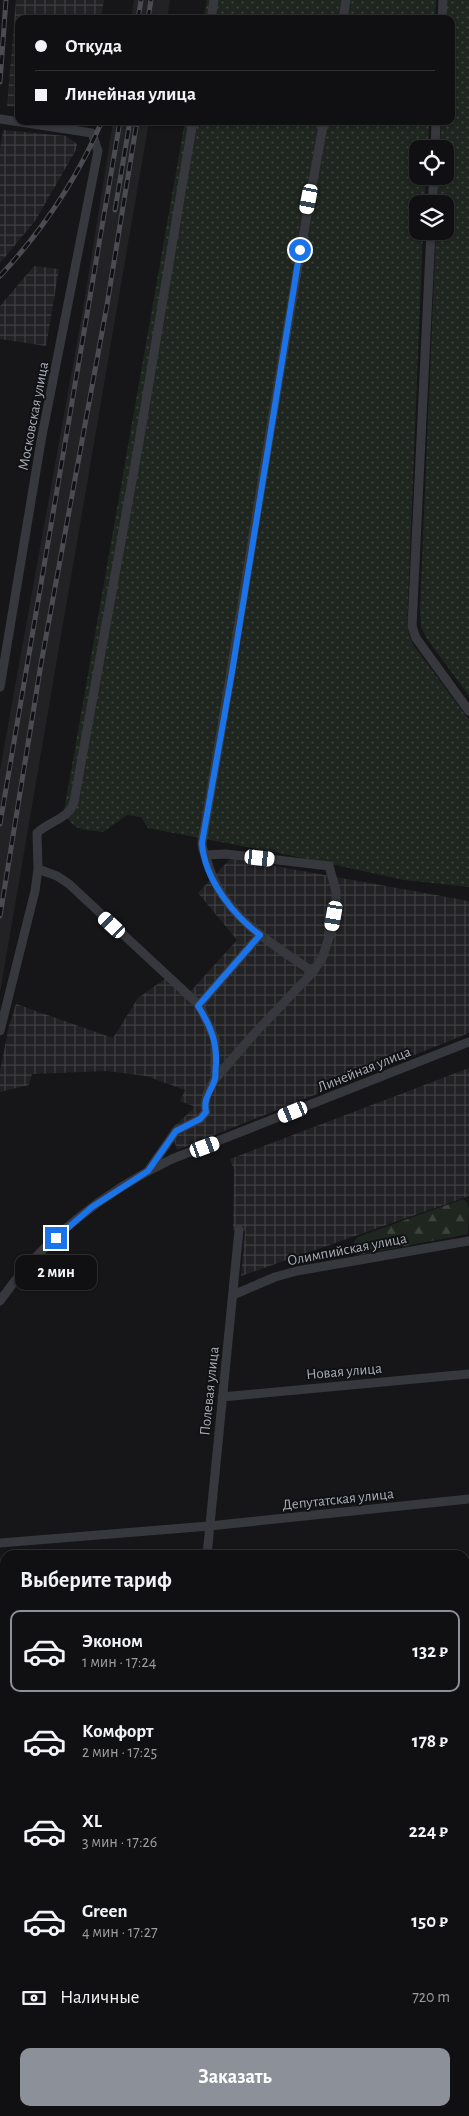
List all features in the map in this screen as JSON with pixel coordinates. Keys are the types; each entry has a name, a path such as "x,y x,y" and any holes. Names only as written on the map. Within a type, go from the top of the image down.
{"street":[{"path":"212,15 214,0"},
{"path":"344,15 346,0"},
{"path":"442,15 443,0"},
{"name":"Московская улица","path":"0,119 15,121"},
{"name":"Московская улица","path":"0,687 41,441 98,152 92,133 39,125"},
{"path":"0,1031 35,891 38,869 37,833 47,825 68,814 74,802 133,481 192,125"},
{"path":"313,972 244,923 214,882 202,843 232,672 302,238 323,125"},
{"path":"435,140 436,125"},
{"path":"431,240 412,626 416,638 469,711"},
{"path":"148,1171 176,1131 200,1119 206,1112 204,1105 207,1094 215,1079 252,1036 313,972 323,956 332,928 336,891 329,866 226,854 205,855"},
{"path":"38,869 57,876 69,884 198,1006 209,1023 215,1039 215,1079"},
{"path":"198,1006 260,935"},
{"name":"Линейная улица","path":"0,1301 29,1264 56,1238 92,1207 148,1171 172,1159 469,1042"},
{"name":"Полевая улица","path":"207,1550 239,1230"},
{"name":"Олимпийская улица","path":"233,1295 275,1277 297,1271 469,1241"},
{"name":"Новая улица","path":"222,1396 469,1374"},
{"name":"Депутатская улица","path":"0,1543 209,1526 469,1499"}],"shaded area":[{"path":"16,0 104,0 102,15 15,15 15,107 7,106"},
{"path":"134,0 170,0 168,15 132,15"},
{"path":"112,125 148,125 0,993 0,770 83,309"},
{"path":"3,130 66,136 77,144 76,150 35,221 0,263 0,149"},
{"path":"34,266 59,269 46,346 0,339 0,306"},
{"path":"231,858 469,901 469,1033 177,1150 171,1129 193,1109 193,1106 180,1101 185,1090 146,1076 107,1071 32,1074 29,1085 0,1092 0,1071 9,1026 16,1004 113,1038 138,998 169,976 189,993 237,940 198,893"},
{"path":"469,1068 469,1196 241,1276 245,1231 233,1230 234,1170 230,1159"}],"green space":[{"path":"207,0 436,0 435,15 204,15"},
{"path":"447,0 469,0 469,696 427,639 421,627 420,608 436,240 454,240 454,195 437,195 438,185 454,185 454,140 440,140 441,125 455,125 455,15 446,15"},
{"path":"184,125 429,125 428,140 409,140 409,185 426,185 425,195 409,195 409,240 423,240 407,627 412,643 469,720 469,887 404,880 284,854 148,828 141,817 127,815 103,832 84,830 75,826 67,818 64,811"},
{"path":"463,1199 467,1202 469,1209 468,1234 358,1255 354,1253 354,1242 358,1237"}],"railway":[{"path":"0,82 6,0"},
{"path":"139,15 141,0"},
{"path":"149,15 151,0"},
{"path":"0,276 30,241 70,184 100,125"},
{"path":"0,824 119,125"},
{"path":"115,210 129,125"},
{"path":"0,916 41,664 107,305 136,125"}],"route":[{"path":"56,1238 92,1207 148,1171 176,1131 200,1119 206,1112 204,1105 207,1094 215,1079 216,1050 215,1039 209,1023 198,1006 260,935 244,923 214,882 202,850 202,843 232,672 300,250"}]}
